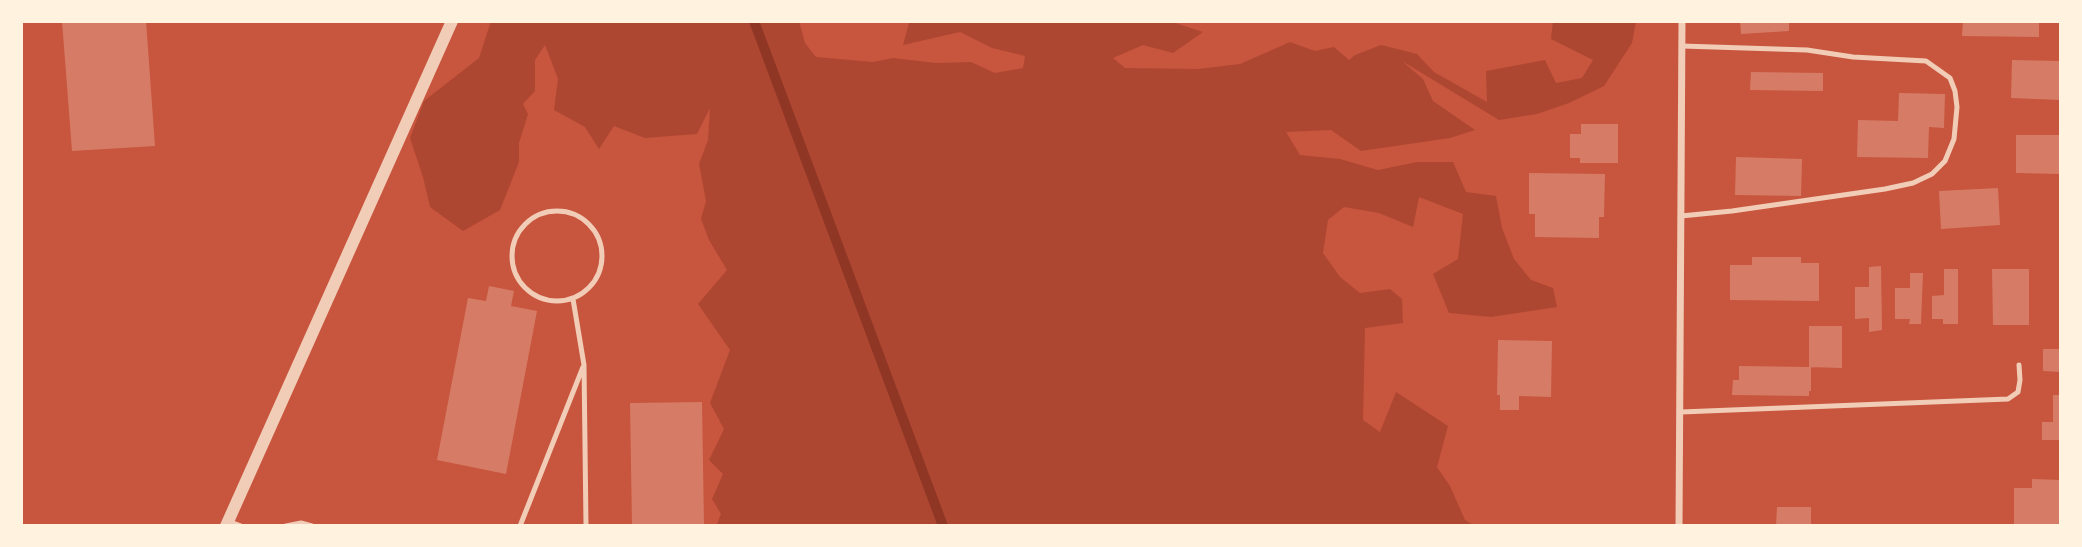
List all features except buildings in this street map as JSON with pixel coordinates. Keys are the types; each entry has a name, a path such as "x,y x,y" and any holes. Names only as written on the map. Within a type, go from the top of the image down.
{"street":[{"path":"227,524 452,21"},
{"path":"1679,526 1682,21"}],"lane":[{"path":"1681,216 1744,210 1913,183 1932,174 1945,161 1954,139 1956,107 1955,91 1950,78 1926,61 1853,57 1807,50 1682,46"},
{"path":"562,211 576,216 588,224 600,243 601,265 596,279 586,291 573,299 559,302 544,300 530,293 513,270 511,255 514,240 533,218 547,212 562,211"},
{"path":"573,299 584,365 586,526"},
{"path":"520,526 584,365"},
{"path":"1681,412 2008,399 2018,392 2018,365"},
{"path":"286,526 301,523 312,526"},
{"path":"227,524 241,526"}],"shaded area":[{"path":"491,21 799,21 805,43 816,57 873,62 893,58 936,63 971,62 995,73 1023,68 1025,56 992,48 960,32 903,45 909,23 1169,21 1203,32 1173,53 1143,45 1113,58 1125,68 1198,69 1240,64 1290,42 1315,51 1334,47 1349,60 1381,45 1417,54 1434,72 1487,102 1486,71 1545,60 1556,83 1582,78 1593,60 1551,39 1553,21 1636,21 1632,43 1604,86 1569,103 1537,114 1499,120 1402,61 1423,79 1433,101 1475,130 1450,138 1361,151 1331,130 1286,132 1300,155 1340,159 1378,170 1417,162 1453,162 1466,192 1496,196 1502,228 1514,259 1531,280 1553,288 1557,307 1491,317 1449,313 1433,274 1458,259 1463,214 1419,197 1413,227 1379,213 1344,207 1328,220 1323,253 1340,277 1360,293 1390,289 1402,299 1403,323 1365,328 1363,420 1380,432 1396,392 1448,426 1437,467 1450,486 1465,520 1475,526 716,526 721,514 712,499 723,474 709,460 724,429 710,403 730,350 698,304 727,270 709,240 701,219 706,201 699,164 708,140 710,108 697,134 645,138 614,126 599,149 585,127 554,110 558,79 545,45 535,60 535,91 523,104 528,114 519,143 519,162 500,210 463,231 430,207 410,138 424,101 479,58"}],"waterway":[{"path":"754,21 943,526"}]}
